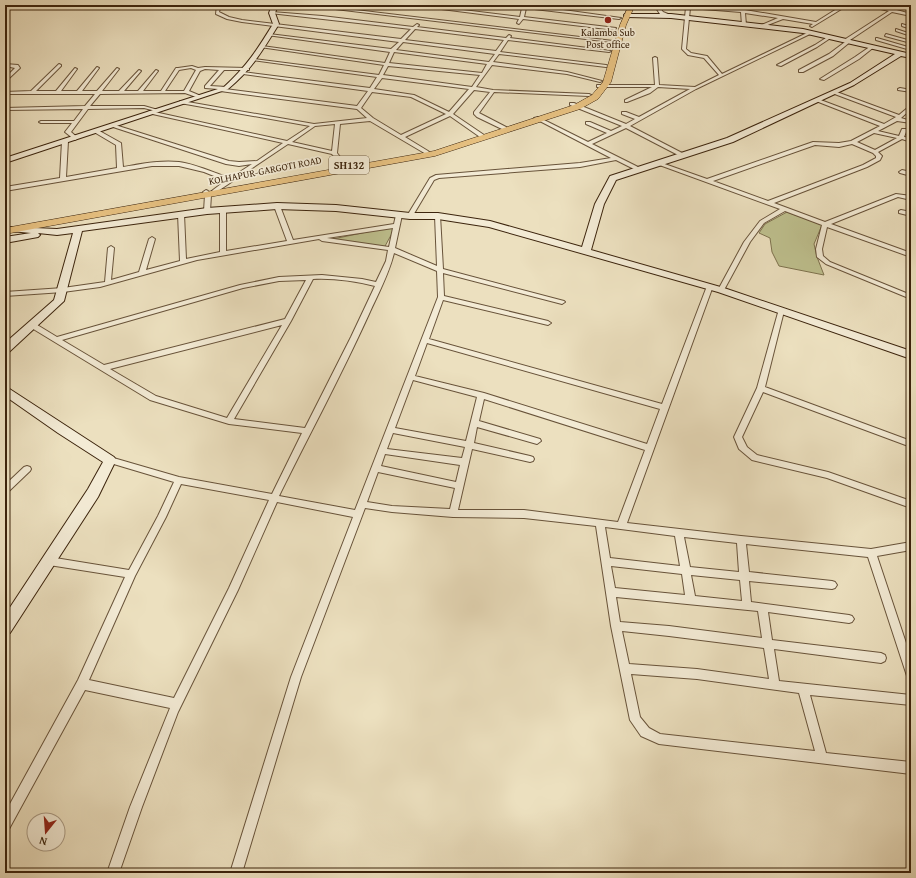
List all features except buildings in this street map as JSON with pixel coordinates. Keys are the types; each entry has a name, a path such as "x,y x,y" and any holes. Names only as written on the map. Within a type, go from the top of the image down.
{"main road":[{"path":"574,105 601,84 615,29 626,10"},
{"path":"8,228 436,153 538,119 595,97 613,65 626,10"},
{"name":"KOLHAPUR-GARGOTI ROAD","path":"210,192 426,152 538,119"}],"street":[{"path":"218,5 217,13 228,18 606,66"},
{"path":"223,5 274,9 322,17 609,51"},
{"path":"304,5 334,6 423,19 611,41"},
{"path":"412,5 436,6 615,29"},
{"path":"509,5 626,10"},
{"path":"601,5 686,18 803,31 872,47 908,47"},
{"path":"656,5 658,10 662,13 671,16"},
{"path":"743,5 744,25"},
{"path":"803,31 846,5"},
{"path":"866,5 911,15"},
{"path":"311,28 334,6"},
{"path":"358,108 380,76 393,50 436,6"},
{"path":"401,137 450,114 491,64 513,29 522,18 525,6"},
{"path":"721,75 704,58 690,54 684,49 686,18 690,6 743,11 816,23"},
{"path":"5,161 223,89 245,71 254,60 276,24 274,9"},
{"path":"801,71 831,55 847,41 893,10"},
{"path":"760,26 785,17"},
{"path":"903,25 911,28"},
{"path":"897,30 911,35"},
{"path":"588,144 626,126 721,75 810,33"},
{"path":"886,34 908,47 911,56"},
{"path":"269,35 567,73 601,84 696,88"},
{"path":"779,65 830,37"},
{"path":"877,39 908,47"},
{"path":"262,47 385,64 483,74"},
{"path":"822,79 872,47"},
{"path":"586,251 591,229 608,184 613,178 730,140 852,84 908,47"},
{"path":"655,58 657,86"},
{"path":"254,60 472,89 588,95"},
{"path":"32,93 59,65"},
{"path":"5,66 16,66 18,68 5,81"},
{"path":"162,92 178,69 192,67 198,70 205,68 223,68 245,71 412,96 450,114 482,136"},
{"path":"78,93 97,68"},
{"path":"223,68 207,87 358,108 371,119 426,152"},
{"path":"57,93 76,69"},
{"path":"75,138 68,132 117,69"},
{"path":"186,92 198,70"},
{"path":"121,92 139,71"},
{"path":"140,92 156,71"},
{"path":"627,101 648,92 657,86"},
{"path":"900,89 911,91"},
{"path":"493,91 476,113 479,116 504,128"},
{"path":"5,93 186,92 199,97"},
{"path":"834,92 911,122"},
{"path":"818,100 885,126"},
{"path":"182,102 314,125 371,119"},
{"path":"574,105 626,126 682,155"},
{"path":"708,181 815,142 839,145 853,142 885,126 908,112 911,106"},
{"path":"5,109 144,107 153,111 334,153 344,166"},
{"path":"624,113 639,119"},
{"path":"538,119 638,169"},
{"path":"41,122 76,122"},
{"path":"334,153 338,122"},
{"path":"588,123 611,133"},
{"path":"112,125 228,163 239,164 259,161"},
{"path":"207,211 210,192 314,125"},
{"path":"875,152 901,138 904,130 911,131"},
{"path":"96,131 119,144 120,169"},
{"path":"874,132 911,140"},
{"path":"63,179 65,141"},
{"path":"769,203 865,166 878,159 879,156 875,152 853,142"},
{"path":"410,216 432,179 438,176 580,165 618,158"},
{"path":"657,163 911,255"},
{"path":"5,189 152,164 179,164 222,177 224,184"},
{"path":"902,172 911,174"},
{"path":"825,224 898,195 911,198"},
{"path":"277,206 292,242"},
{"path":"5,240 181,214 277,206 336,208 410,216 438,216 490,224 710,286 911,355"},
{"path":"721,290 747,242 762,222 785,209"},
{"path":"223,210 223,253"},
{"path":"900,212 911,214"},
{"path":"181,214 183,262"},
{"path":"113,873 136,807 177,704 233,590 274,498 355,337 389,261 399,214"},
{"path":"236,873 296,677 441,297 438,216"},
{"path":"825,224 818,249 820,256 824,260 911,297"},
{"path":"5,294 62,290 108,282 223,253 396,226"},
{"path":"8,228 57,232"},
{"path":"5,349 60,302 78,229"},
{"path":"313,238 391,249 440,270 562,302"},
{"path":"142,274 152,239"},
{"path":"108,282 111,248"},
{"path":"57,340 242,286 279,279 310,278 362,281 379,284"},
{"path":"229,421 288,321 310,278"},
{"path":"621,526 710,286"},
{"path":"441,297 548,323"},
{"path":"781,311 761,388 738,437 740,446 746,453 755,458 828,475 911,505"},
{"path":"104,368 288,321"},
{"path":"32,325 153,398 229,421 307,431"},
{"path":"425,340 665,408"},
{"path":"410,378 481,395 650,448"},
{"path":"761,388 911,444"},
{"path":"5,390 62,430 110,460 179,480 358,514"},
{"path":"453,513 481,395"},
{"path":"474,423 537,440"},
{"path":"390,430 470,445 530,459"},
{"path":"382,451 465,462"},
{"path":"5,627 93,493 110,460"},
{"path":"375,468 459,486"},
{"path":"5,490 27,469"},
{"path":"5,824 82,684 131,574 162,517 179,480"},
{"path":"361,504 392,509 453,513 524,514 742,540 871,553 911,546"},
{"path":"600,524 616,626 635,720 645,732 659,739 822,757 900,768 911,768"},
{"path":"679,532 691,600"},
{"path":"742,540 747,605"},
{"path":"871,553 911,673"},
{"path":"49,561 131,574"},
{"path":"606,562 832,585"},
{"path":"611,592 747,605 849,619"},
{"path":"762,607 775,685"},
{"path":"616,626 768,643 881,658"},
{"path":"625,669 697,674 804,689 911,700"},
{"path":"82,684 177,704"},
{"path":"804,689 822,757"}],"green space":[{"path":"787,212 822,225 814,244 824,275 779,266 772,252 770,238 759,233 765,224"},
{"path":"396,226 384,248 328,240"}],"place":[{"name":"Kalamba Sub Post office","path":"608,20"}]}
